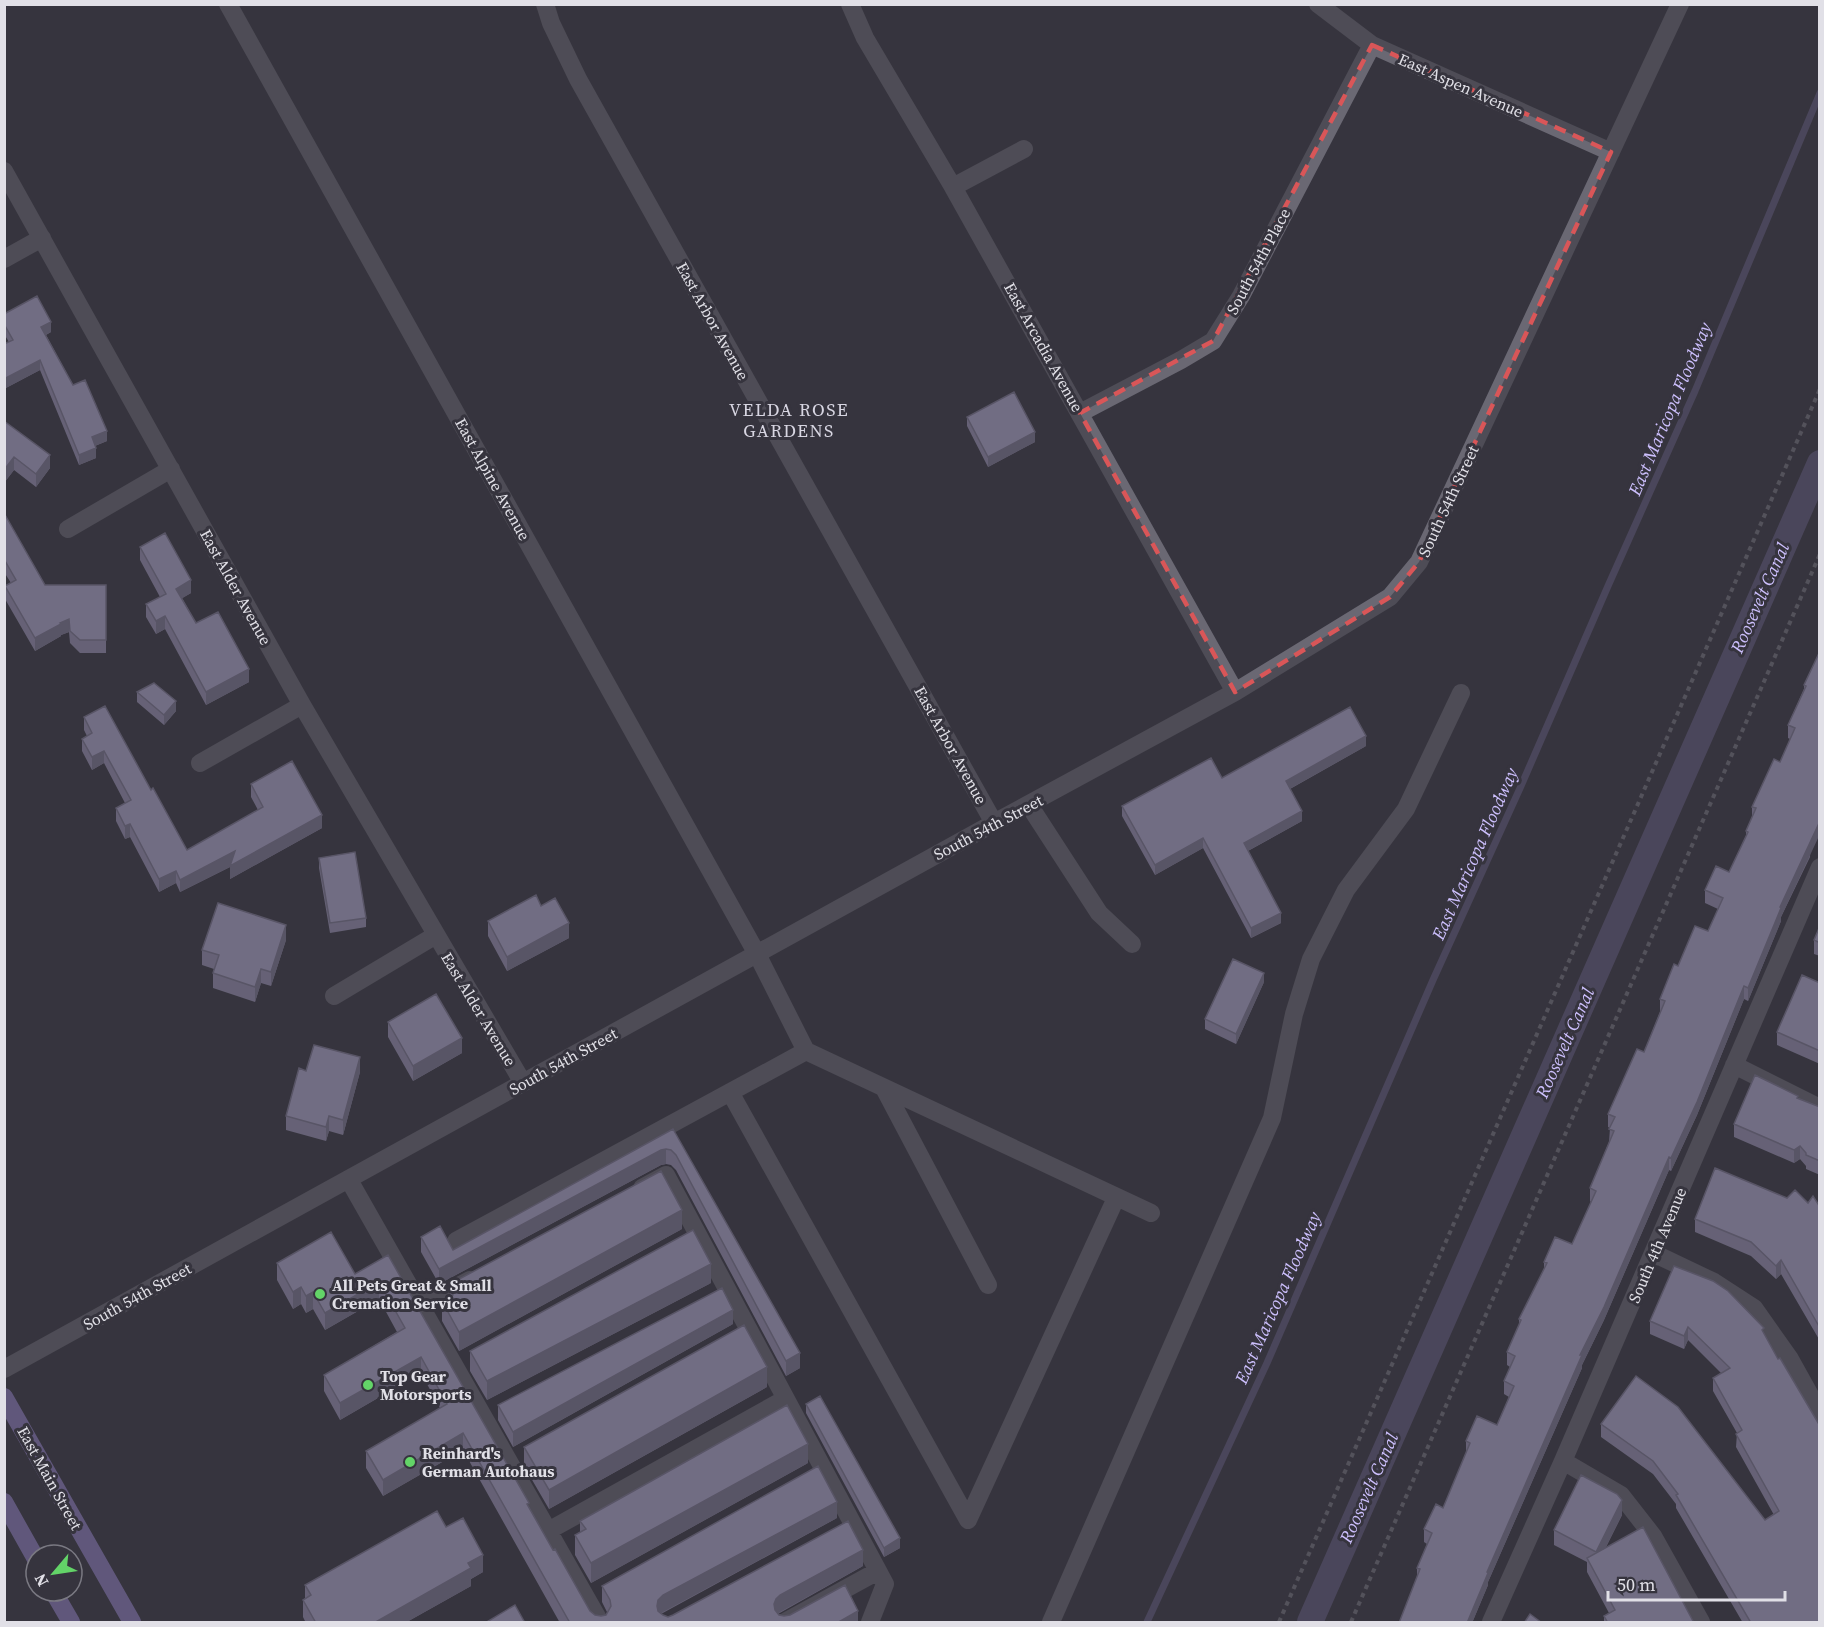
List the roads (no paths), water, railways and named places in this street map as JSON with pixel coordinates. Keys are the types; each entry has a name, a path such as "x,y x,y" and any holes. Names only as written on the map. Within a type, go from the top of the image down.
{"main road":[{"name":"East Main Street","path":"4,1397 132,1623"},
{"path":"4,1502 27,1543"},
{"path":"60,1603 71,1623"}],"street":[{"name":"East Alpine Avenue","path":"228,4 757,954 806,1051"},
{"name":"East Arbor Avenue","path":"545,4 551,23 578,79 994,823"},
{"name":"East Arcadia Avenue","path":"850,4 865,38 953,187 1235,692"},
{"name":"East Aspen Avenue","path":"1318,4 1372,45 1611,152"},
{"name":"South 54th Street","path":"4,1369 1235,692 1390,597 1419,562 1680,4"},
{"name":"South 54th Place","path":"1080,413 1214,341 1241,296 1372,45"},
{"path":"953,187 1024,149"},
{"name":"East Alder Avenue","path":"4,171 302,705 523,1083"},
{"path":"4,259 42,238"},
{"path":"68,530 171,469"},
{"path":"1051,1623 1272,1118 1294,1014 1311,959 1346,890 1406,810 1461,693"},
{"path":"200,763 302,705"},
{"path":"1029,805 1100,913 1132,944"},
{"name":"South 4th Avenue","path":"1491,1623 1818,876"},
{"name":"East Alder Avenue","path":"334,996 436,936"},
{"path":"456,1241 806,1051 1151,1213"},
{"path":"1734,1065 1820,1108"},
{"path":"884,1088 988,1285"},
{"path":"730,1092 969,1520 1116,1198"},
{"path":"625,1197 666,1175 692,1237 743,1332 785,1399 817,1471 847,1526 885,1584 870,1623"},
{"path":"349,1180 421,1306 461,1364 515,1459 548,1531 591,1595 600,1623"},
{"path":"1653,1253 1714,1282 1754,1308 1790,1359 1820,1413"},
{"path":"421,1306 482,1274"},
{"path":"548,1531 785,1399"},
{"path":"1563,1461 1621,1495 1653,1536 1701,1623"},
{"path":"786,1623 878,1571"}],"waterway":[{"name":"East Maricopa Floodway","path":"1147,1622 1267,1363 1433,980 1695,391 1820,93"},
{"name":"Roosevelt Canal","path":"1310,1622 1820,463"}],"place":[{"name":"All Pets Great & Small Cremation Service","path":"320,1294"},
{"name":"Top Gear Motorsports","path":"368,1385"},
{"name":"Reinhard's German Autohaus","path":"410,1462"}],"district":[{"name":"VELDA ROSE GARDENS","path":"789,420"}]}
